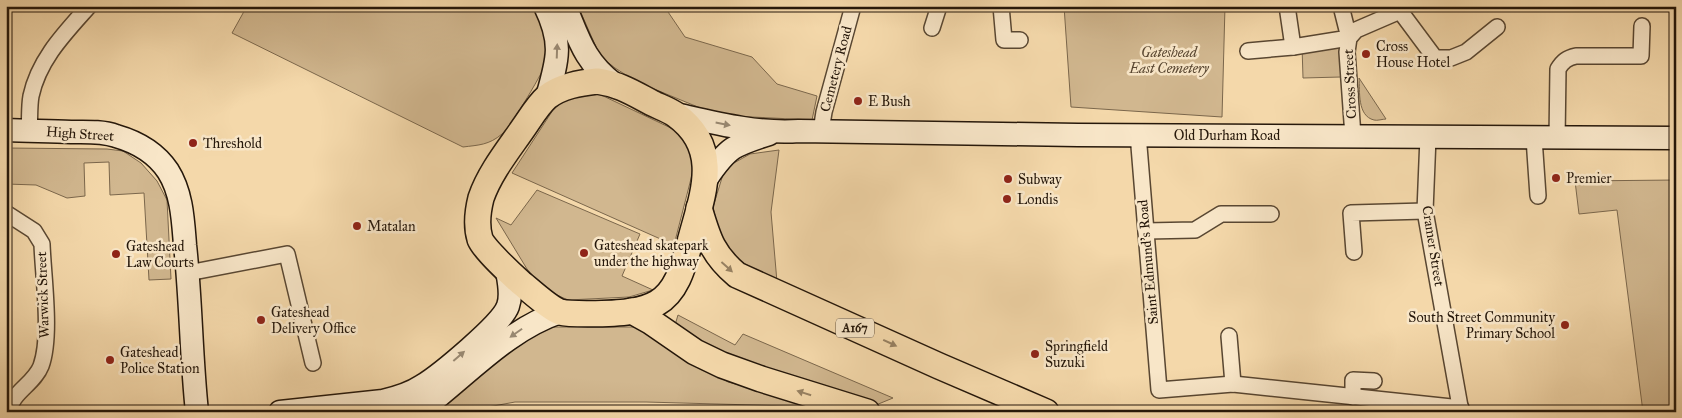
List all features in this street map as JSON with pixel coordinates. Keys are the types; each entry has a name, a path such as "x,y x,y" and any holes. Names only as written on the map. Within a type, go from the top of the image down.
{"main road":[{"path":"545,6 554,27 558,44 556,68 547,97"},
{"path":"410,412 440,395 521,330 541,318 560,312 632,312 657,303 664,297 674,286 682,269 706,178 705,159 699,139 691,128 675,114 614,84 602,74 587,56 565,6"},
{"path":"560,312 540,299 507,271 480,240 479,208 482,196 494,173 547,97 566,87 582,82 597,81 614,84"},
{"name":"Old Durham Road","path":"675,114 726,125 778,132 1557,139 1676,138"},
{"name":"High Street","path":"6,130 83,132 114,135 139,144 150,151 169,172 176,186 180,204 188,273 192,358 197,412"},
{"name":"Old Durham Road","path":"706,178 730,149 742,142 778,132"},
{"name":"A167","path":"699,208 716,255 723,264 737,275 1046,412"},
{"path":"280,412 383,402 394,399 421,386 500,320 508,307 510,297 507,271"},
{"path":"632,312 650,321 695,352 722,365 868,412"}],"street":[{"path":"30,130 31,98 41,68 61,38 89,6"},
{"name":"Cemetery Road","path":"822,131 824,112 853,6"},
{"path":"932,28 939,6"},
{"path":"1001,6 1004,40 1020,40"},
{"path":"1287,6 1293,47"},
{"path":"1248,51 1293,47 1349,38 1340,6"},
{"path":"1402,9 1434,58 1451,58 1466,52 1497,28"},
{"name":"Cross Street","path":"1353,136 1347,52 1349,38 1356,30 1402,9"},
{"path":"1557,139 1558,69 1562,63 1576,56 1641,56 1642,26"},
{"name":"Saint Edmund's Road","path":"1138,134 1159,390 1233,384"},
{"name":"Cramer Street","path":"1428,138 1425,211 1461,410"},
{"path":"1534,138 1538,196"},
{"path":"1354,252 1351,213 1425,211"},
{"name":"Warwick Street","path":"6,213 34,231 42,244 46,337 44,355 38,372 11,402 8,412"},
{"path":"1146,231 1195,230 1221,214 1271,214"},
{"path":"188,273 287,254 313,363"},
{"path":"1229,336 1233,384 1461,410"},
{"path":"1353,397 1353,380 1374,381"}],"green space":[{"path":"247,6 533,6 546,38 548,58 527,98 502,134 479,145 463,147 232,33"},
{"path":"578,6 664,6 685,37 752,57 777,84 817,96 812,120 715,114 637,82 600,56"},
{"name":"Gateshead East Cemetery","path":"1064,6 1225,6 1222,117 1071,107"},
{"path":"1340,43 1341,77 1303,78 1302,46"},
{"path":"1359,78 1386,119 1374,120 1365,114 1360,102"},
{"path":"583,93 599,94 673,129 684,138 692,156 694,167 674,245 512,173 553,110 567,97"},
{"path":"6,148 107,149 123,151 141,163 157,181 167,200 171,279 149,280 144,193 110,195 109,162 84,163 85,196 67,198 36,185 6,184"},
{"path":"779,150 771,212 777,282 733,257 721,243 713,207 725,168 750,154"},
{"path":"1676,180 1676,412 1643,412 1617,210 1579,214 1575,181"},
{"name":"Gateshead skatepark under the highway","path":"537,190 640,234 622,276 653,290 629,297 568,300 546,290 527,269 496,218 511,225"},
{"path":"678,315 735,345 743,334 893,398 876,405 746,366 697,343 675,325"},
{"path":"550,327 641,327 728,382 824,407 646,402 515,402 461,412 428,412 520,342"}],"place":[{"name":"Cross House Hotel","path":"1366,54"},
{"name":"E Bush","path":"858,101"},
{"name":"Threshold","path":"193,143"},
{"name":"Premier","path":"1556,178"},
{"name":"Subway","path":"1008,179"},
{"name":"Londis","path":"1007,199"},
{"name":"Matalan","path":"357,226"},
{"name":"Gateshead skatepark under the highway","path":"584,253"},
{"name":"Gateshead Law Courts","path":"116,254"},
{"name":"Gateshead Delivery Office","path":"261,320"},
{"name":"South Street Community Primary School","path":"1565,325"},
{"name":"Springfield Suzuki","path":"1035,354"},
{"name":"Gateshead Police Station","path":"110,360"}]}
